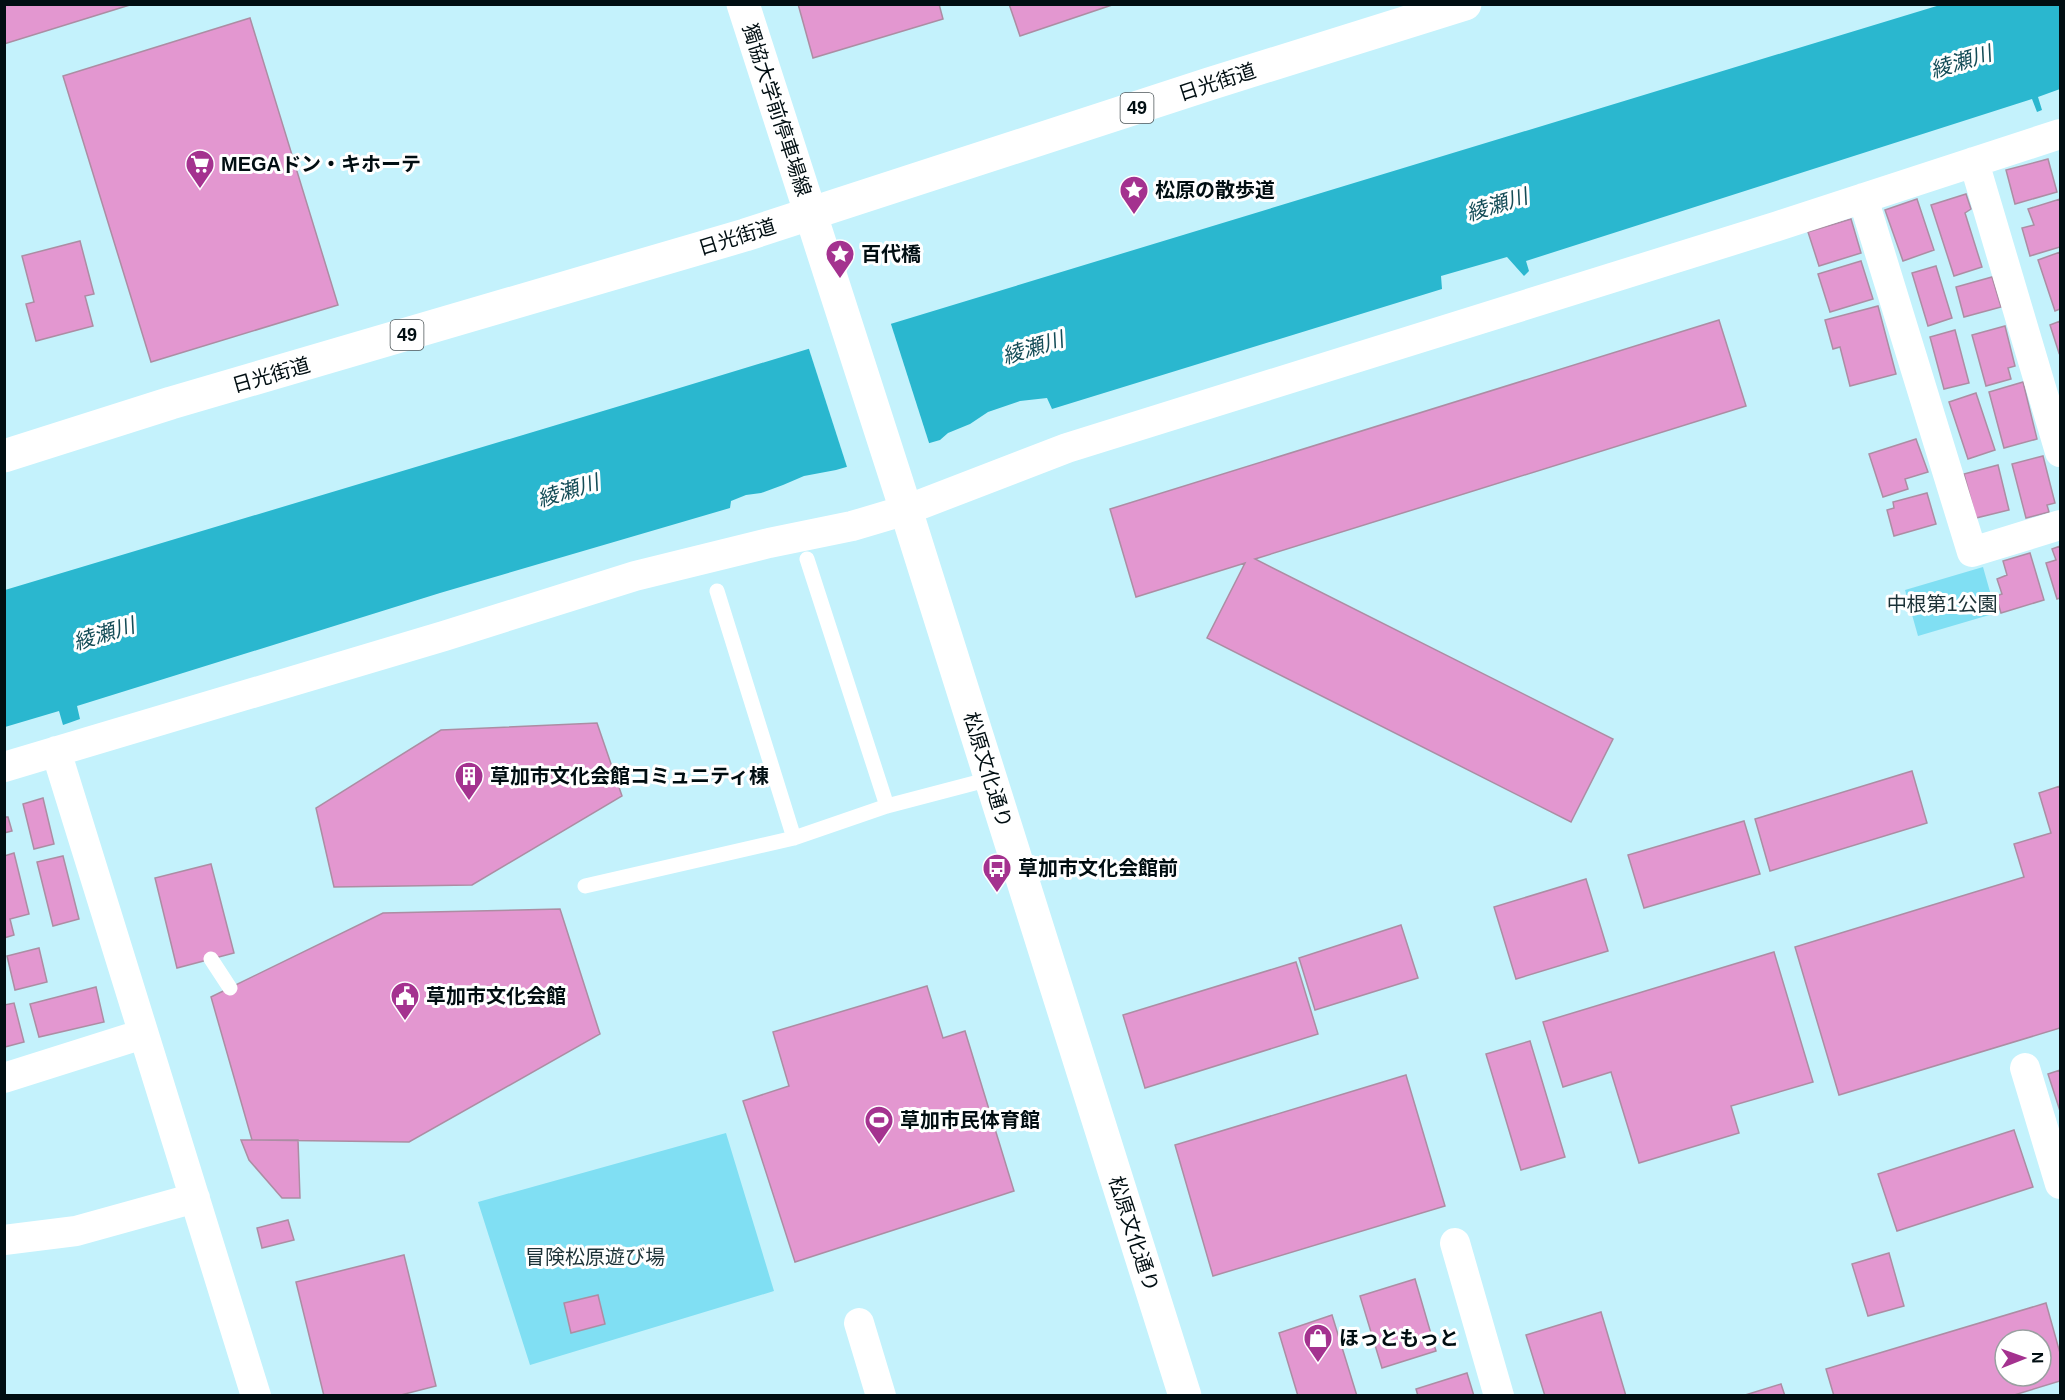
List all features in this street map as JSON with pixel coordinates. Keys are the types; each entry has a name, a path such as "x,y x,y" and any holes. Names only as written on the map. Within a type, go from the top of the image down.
{"main road":[{"name":"獨協大学前停車場線","path":"743,4 810,215"},
{"name":"日光街道","path":"4,456 171,403 339,356 810,215 1209,84 1465,4"},
{"name":"松原文化通り","path":"810,215 902,496 1185,1395"}],"street":[{"path":"4,767 444,636 635,576 769,543 852,526 902,496 1067,448 1778,226 2061,134"},
{"path":"1974,162 2061,453"},
{"path":"1863,198 1972,552 2061,525"},
{"path":"56,751 256,1395"},
{"path":"4,1078 143,1034"},
{"path":"2025,1068 2053,1133 2061,1184"},
{"path":"4,1240 76,1231 195,1198"},
{"path":"1455,1243 1499,1395"},
{"path":"859,1323 881,1395"}],"lane":[{"path":"807,559 887,806"},
{"path":"717,591 794,838"},
{"path":"585,886 794,838 887,806 990,779"},
{"path":"211,959 230,988"}],"green space":[{"name":"中根第1公園","path":"1983,567 1996,613 1918,636 1905,590"},
{"name":"冒険松原遊び場","path":"726,1133 774,1291 530,1365 478,1202"}],"water":[{"name":"綾瀬川","path":"1940,5 2060,5 2060,89 2038,97 2042,110 2037,112 2032,99 1526,261 1529,271 1524,276 1507,257 1441,276 1442,289 1052,409 1047,398 1020,401 988,412 970,424 948,433 940,440 836,470 804,476 761,493 746,495 731,501 730,508 440,593 77,706 80,719 63,725 59,711 5,727 5,590 663,393"}],"pier":[{"path":"890,321 930,446 848,470 808,346"}],"building":[{"path":"4,4 133,4 4,44"},
{"path":"798,4 939,4 943,19 813,58"},
{"path":"1009,4 1115,4 1020,36"},
{"name":"MEGAドン・キホーテ","path":"250,18 338,305 151,362 63,76"},
{"path":"2048,159 2057,192 2015,204 2006,170"},
{"path":"1966,194 1971,209 1965,213 1982,267 1954,276 1931,205"},
{"path":"1917,199 1934,250 1903,261 1885,210"},
{"path":"2060,199 2060,247 2030,256 2022,228 2034,225 2028,209"},
{"path":"1851,219 1861,253 1819,266 1808,232"},
{"path":"80,241 94,294 85,296 93,326 36,341 26,304 34,302 22,256"},
{"path":"2060,252 2060,309 2055,311 2038,260"},
{"path":"1861,261 1873,299 1830,312 1818,274"},
{"path":"1936,266 1952,318 1928,326 1912,273"},
{"path":"1992,277 2001,307 1964,317 1956,287"},
{"path":"1878,306 1896,374 1850,386 1840,347 1833,349 1825,320"},
{"path":"1719,320 1746,406 1255,559 1613,739 1571,822 1207,638 1245,563 1136,597 1110,509"},
{"path":"2060,321 2060,352 2059,353 2050,325"},
{"path":"2005,326 2015,366 2008,368 2011,379 1986,386 1972,335"},
{"path":"1955,330 1969,383 1944,389 1930,337"},
{"path":"2023,382 2037,439 2004,448 1989,392"},
{"path":"1976,393 1995,450 1968,459 1949,402"},
{"path":"1916,439 1928,472 1905,479 1908,489 1883,497 1869,454"},
{"path":"2043,456 2055,503 2047,505 2049,512 2026,518 2012,464"},
{"path":"1998,465 2009,510 1976,518 1964,474"},
{"path":"1927,493 1936,524 1894,536 1887,510 1894,508 1893,502"},
{"path":"2060,546 2060,598 2057,599 2046,563 2056,560 2052,549"},
{"path":"2030,553 2044,600 2001,613 1996,596 2002,594 1997,579 2007,575 2003,561"},
{"name":"草加市文化会館コミュニティ棟","path":"597,723 622,796 472,885 334,887 316,808 441,730"},
{"path":"1912,771 1927,823 1770,871 1755,819"},
{"path":"2060,786 2060,1028 1839,1095 1795,947 2024,877 2014,844 2051,833 2039,793"},
{"path":"43,798 54,844 34,849 23,804"},
{"path":"4,817 8,817 12,831 4,833"},
{"path":"1744,821 1760,874 1644,908 1628,855"},
{"path":"14,853 29,914 10,919 14,935 4,938 4,856"},
{"path":"63,856 79,919 53,926 37,862"},
{"path":"211,864 234,953 177,968 155,878"},
{"path":"1586,879 1608,951 1516,979 1494,907"},
{"path":"560,909 600,1034 409,1142 252,1140 211,997 383,913"},
{"path":"1401,925 1418,978 1315,1010 1299,958"},
{"path":"39,948 47,982 15,990 7,956"},
{"path":"1774,952 1813,1082 1731,1106 1739,1133 1639,1163 1611,1072 1563,1087 1543,1022"},
{"path":"1296,962 1318,1034 1145,1088 1123,1015"},
{"name":"草加市民体育館","path":"927,986 943,1038 965,1031 1014,1191 795,1262 743,1101 789,1086 773,1032"},
{"path":"96,987 104,1022 39,1037 30,1004"},
{"path":"14,1003 24,1042 5,1047 4,1005"},
{"path":"1530,1041 1565,1157 1521,1170 1486,1054"},
{"path":"2060,1070 2060,1111 2048,1074"},
{"path":"1406,1075 1445,1206 1213,1276 1175,1145"},
{"path":"2014,1130 2033,1187 1897,1231 1878,1174"},
{"path":"241,1140 298,1140 300,1198 282,1198 249,1160"},
{"path":"288,1220 294,1240 262,1248 257,1228"},
{"path":"1889,1253 1904,1306 1868,1316 1852,1264"},
{"path":"404,1255 436,1386 397,1396 324,1396 296,1282"},
{"path":"1415,1279 1436,1351 1382,1368 1360,1296"},
{"path":"598,1295 605,1324 571,1333 564,1303"},
{"path":"2046,1303 2053,1328 1993,1328 1993,1388 2037,1388 2011,1396 1834,1396 1826,1369"},
{"path":"1601,1312 1626,1396 1545,1396 1526,1335"},
{"name":"ほっともっと","path":"1332,1315 1357,1396 1298,1396 1279,1333"},
{"path":"2053,1328 2060,1353 2060,1381 2053,1383"},
{"path":"1467,1373 1474,1396 1418,1396 1416,1389"},
{"path":"1781,1384 1785,1396 1742,1396"}],"place":[{"name":"MEGAドン・キホーテ","path":"200,190"},
{"name":"松原の散歩道","path":"1134,216"},
{"name":"百代橋","path":"840,280"},
{"name":"草加市文化会館コミュニティ棟","path":"469,802"},
{"name":"草加市文化会館前","path":"997,894"},
{"name":"草加市文化会館","path":"405,1022"},
{"name":"草加市民体育館","path":"879,1146"},
{"name":"ほっともっと","path":"1318,1364"}]}
